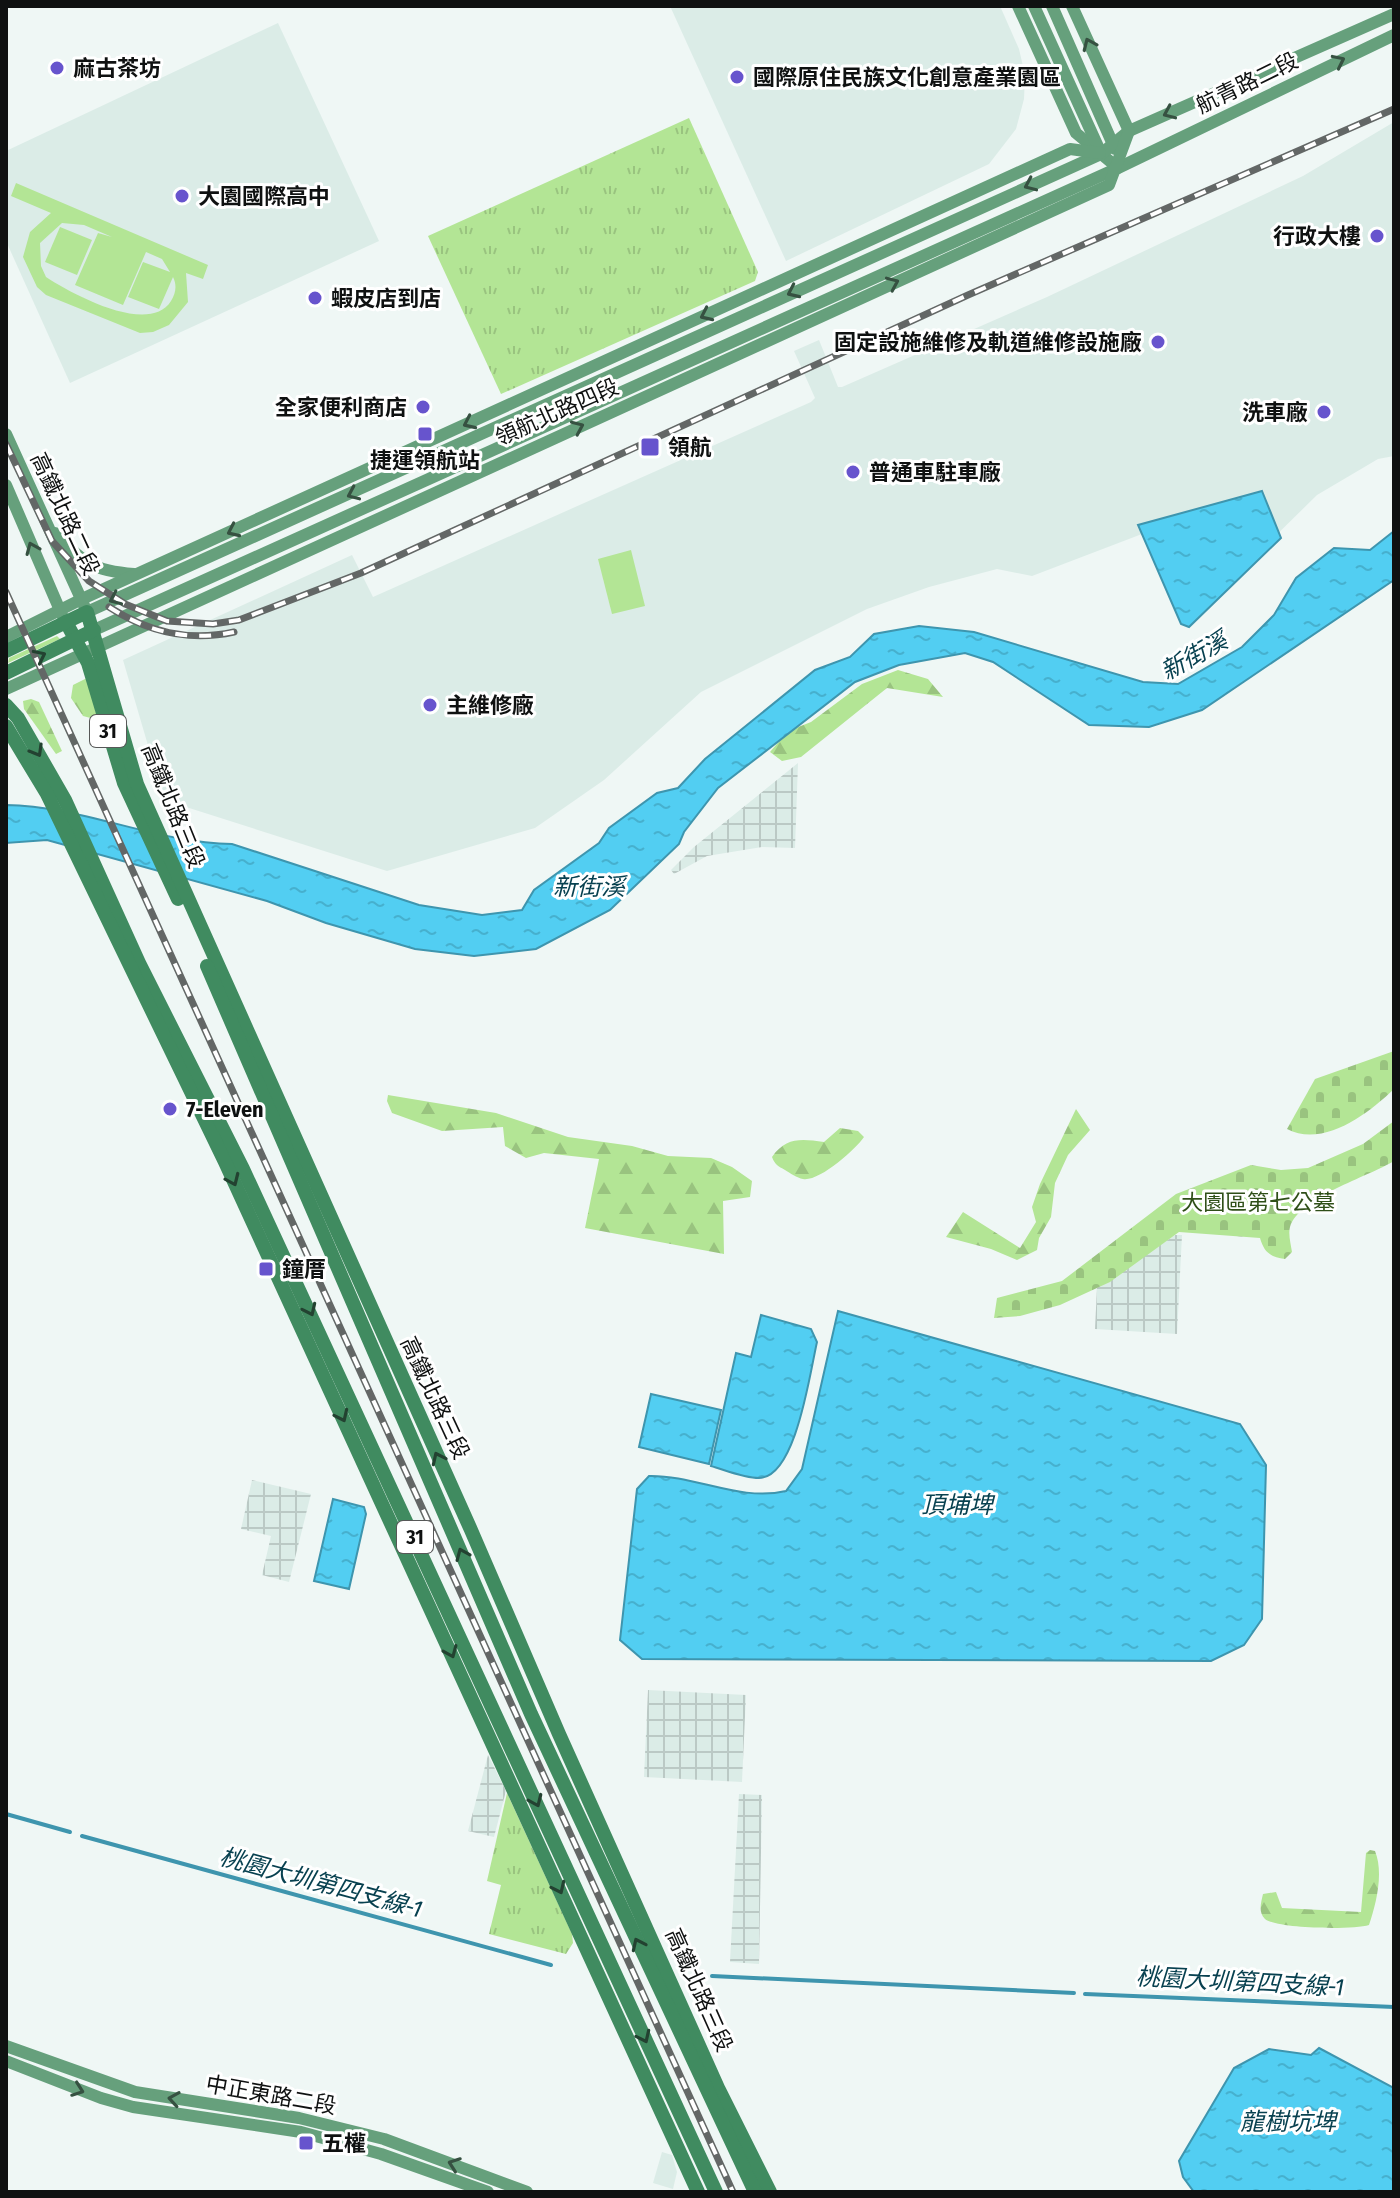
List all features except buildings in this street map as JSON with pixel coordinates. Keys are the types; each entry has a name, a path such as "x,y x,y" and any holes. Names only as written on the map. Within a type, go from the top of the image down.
{"main road":[{"name":"領航北路四段","path":"6,651 85,605"},
{"name":"高鐵北路三段","path":"85,605 148,825"},
{"name":"高鐵北路三段","path":"63,616 78,646 148,825 471,1530 719,2090 770,2192"},
{"name":"領航北路四段","path":"6,673 96,637"},
{"name":"31","path":"6,705 18,718 65,800 299,1288 716,2192"},
{"path":"6,726 47,794 225,1162 698,2192"},
{"name":"高鐵北路三段","path":"188,911 509,1662 755,2192"},
{"path":"509,1662 559,1734"},
{"path":"472,1701 520,1765"},
{"path":"719,2090 728,2136"}],"street":[{"path":"1018,6 1076,133 1118,168"},
{"path":"1034,6 1101,154"},
{"path":"1052,6 1114,140 1118,168"},
{"path":"1072,6 1129,131 1118,168"},
{"name":"航青路二段","path":"1129,131 1394,14"},
{"name":"航青路二段","path":"1118,168 1394,35"},
{"name":"領航北路四段","path":"85,605 1101,154 1114,140 1129,131"},
{"path":"1076,133 1070,149 1101,154"},
{"name":"領航北路四段","path":"85,605 137,575 1070,149"},
{"name":"領航北路四段","path":"96,637 1109,185 1118,168"},
{"name":"高鐵北路二段","path":"6,434 85,605"},
{"name":"高鐵北路二段","path":"6,485 63,616"},
{"path":"47,525 85,565 110,573 137,575"},
{"name":"領航北路四段","path":"6,637 63,616"},
{"name":"領航北路四段","path":"6,689 78,646"},
{"name":"中正東路二段","path":"6,2046 135,2092 299,2118 384,2139 527,2192"},
{"name":"中正東路二段","path":"6,2061 101,2098 133,2107 301,2132 381,2154 488,2192"}],"shaded area":[{"path":"670,6 1000,6 1019,49 1025,75 1024,99 1016,129 989,164 786,261"},
{"name":"大園國際高中","path":"278,23 379,241 70,383 6,241 6,151"},
{"path":"1394,122 1394,456 1378,459 1317,495 1184,626 1142,534 1032,576 997,569 929,587 867,609 701,692 604,780 535,828 387,871 164,800 123,660 352,555 373,597 811,402 815,398 794,351 819,340 838,387 842,387 1047,297 1303,176"},
{"path":"798,763 795,848 762,847 707,856 674,874 671,870 694,847"},
{"path":"1175,1235 1182,1235 1177,1334 1095,1329 1097,1288"},
{"path":"252,1480 311,1494 289,1582 262,1575 271,1536 241,1529"},
{"path":"648,1690 746,1695 742,1782 644,1777"},
{"path":"488,1755 506,1791 494,1837 468,1831"},
{"path":"739,1794 762,1795 759,1964 730,1962"},
{"path":"662,2152 672,2155 677,2172 673,2189 653,2183"}],"green space":[{"path":"689,118 758,272 755,281 501,394 428,236"},
{"path":"16,183 208,265 203,279 186,273 188,302 169,325 153,332 140,333 46,295 37,287 23,257 30,232 51,213 11,196","holes":["62,223 84,225 112,237 98,233 75,285 123,305 146,252 162,259 170,272 143,262 128,297 159,309 173,277 175,289 171,301 160,311 129,313 91,301 46,277 41,266 40,243"]},
{"path":"60,227 92,240 77,275 45,262"},
{"path":"631,550 645,606 612,614 598,559"},
{"path":"57,636 60,639 8,663 9,658"},
{"path":"898,670 928,679 943,697 887,688 801,757 782,761 770,752 788,731 811,722 862,684"},
{"path":"87,678 98,720 83,716 71,698 73,685"},
{"path":"31,699 39,702 62,751 56,754 24,709 23,701"},
{"name":"大園區第七公墓","path":"1394,1051 1394,1089 1358,1118 1344,1126 1315,1134 1301,1134 1287,1129 1315,1079"},
{"path":"388,1095 496,1113 568,1137 632,1146 668,1156 711,1158 732,1167 752,1181 750,1197 723,1201 724,1254 585,1228 599,1159 544,1153 526,1158 505,1146 503,1127 442,1131 392,1113"},
{"path":"1076,1109 1090,1130 1068,1155 1055,1183 1051,1217 1039,1238 1037,1250 1017,1260 991,1249 946,1237 963,1212 1020,1248 1036,1222 1032,1207 1040,1184"},
{"name":"大園區第七公墓","path":"1394,1121 1394,1161 1306,1206 1290,1227 1292,1252 1285,1259 1268,1253 1260,1238 1179,1232 1110,1282 1060,1305 1020,1316 994,1318 997,1298 1062,1281 1176,1194 1251,1165 1281,1170 1308,1168 1363,1144"},
{"path":"840,1128 858,1131 864,1137 845,1157 818,1176 801,1178 773,1160 777,1150 789,1143 801,1140 824,1142"},
{"path":"507,1793 572,1934 573,1943 566,1954 489,1934 501,1885 487,1881"},
{"path":"1375,1851 1378,1860 1379,1879 1369,1925 1299,1927 1272,1922 1261,1913 1263,1894 1276,1892 1282,1908 1361,1912 1366,1853"}],"water":[{"path":"1262,491 1281,538 1189,627 1181,624 1138,525"},
{"name":"新街溪","path":"1394,531 1394,580 1202,710 1149,727 1089,725 993,662 965,653 899,665 855,682 718,788 684,832 679,844 610,910 536,949 474,956 415,949 326,923 267,901 47,840 6,843 6,805 35,807 175,838 232,844 419,905 482,915 522,910 534,890 599,843 609,828 657,793 678,788 705,759 815,670 850,657 874,634 919,626 974,632 1143,682 1178,684 1242,647 1274,615 1296,578 1334,548 1370,550"},
{"name":"頂埔埤","path":"838,1311 1240,1424 1266,1465 1262,1619 1244,1645 1211,1661 642,1659 620,1640 637,1489 649,1476 683,1479 752,1493 786,1491 802,1469"},
{"path":"761,1315 811,1329 817,1342 792,1443 783,1461 772,1473 759,1478 711,1466 736,1353 751,1357"},
{"path":"651,1394 721,1410 709,1464 639,1447"},
{"path":"333,1499 364,1507 366,1514 349,1589 314,1581"},
{"name":"龍樹坑埤","path":"1319,2048 1394,2088 1394,2192 1194,2192 1183,2177 1179,2161 1234,2068 1269,2049 1311,2055"}],"waterway":[{"name":"桃園大圳第四支線-1","path":"6,1814 70,1832"},
{"name":"桃園大圳第四支線-1","path":"82,1836 551,1965"},
{"name":"桃園大圳第四支線-1","path":"712,1976 1074,1993"},
{"name":"桃園大圳第四支線-1","path":"1085,1994 1394,2007"}],"railway":[{"path":"6,444 52,541 89,581 125,604 167,621 213,624 239,620 361,573 968,295 1394,109"},
{"path":"6,592 733,2192"},
{"path":"109,607 139,623 169,633 201,636 234,632"}],"place":[{"name":"麻古茶坊","path":"57,68"},
{"name":"國際原住民族文化創意產業園區","path":"737,77"},
{"name":"大園國際高中","path":"182,196"},
{"name":"行政大樓","path":"1377,236"},
{"name":"蝦皮店到店","path":"315,298"},
{"name":"固定設施維修及軌道維修設施廠","path":"1158,342"},
{"name":"全家便利商店","path":"423,407"},
{"name":"洗車廠","path":"1324,412"},
{"name":"捷運領航站","path":"425,434"},
{"name":"領航","path":"650,447"},
{"name":"普通車駐車廠","path":"853,472"},
{"name":"主維修廠","path":"430,705"},
{"name":"7-Eleven","path":"170,1109"},
{"name":"鐘厝","path":"266,1269"},
{"name":"五權","path":"306,2143"}]}
